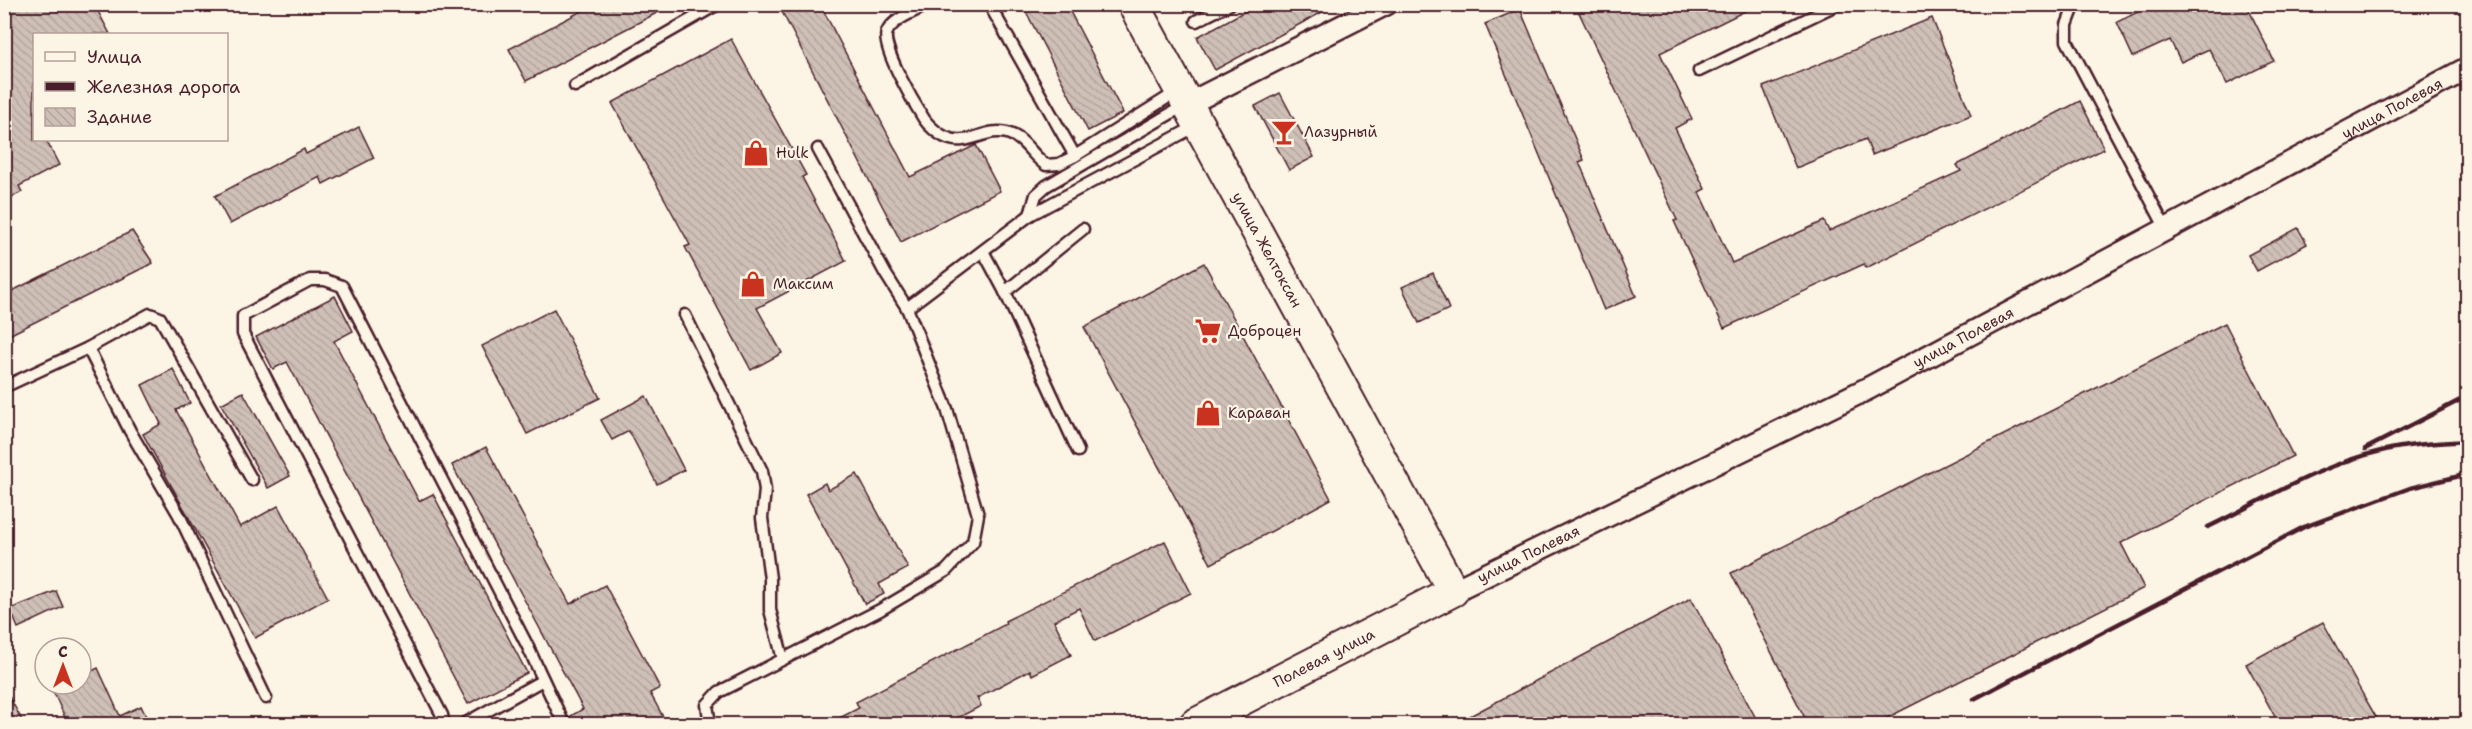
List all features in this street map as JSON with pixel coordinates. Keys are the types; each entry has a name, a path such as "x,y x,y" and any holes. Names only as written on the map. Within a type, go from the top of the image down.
{"street":[{"name":"улица Желтоксан","path":"1133,4 1453,591"},
{"path":"1189,106 1386,4"},
{"name":"улица Полевая","path":"1453,591 1869,388 2468,68"},
{"name":"Полевая улица","path":"1196,724 1453,591"}],"lane":[{"path":"575,86 718,4"},
{"path":"928,4 892,24 885,34 885,44 925,122 945,137 970,140 988,132 1007,133 1018,138 1046,165 1059,164 1189,106"},
{"path":"988,4 1075,156"},
{"path":"1196,21 1230,4"},
{"path":"1699,71 1838,4"},
{"path":"2075,4 2067,25 2067,41 2166,229"},
{"path":"907,308 1030,215 1189,106"},
{"path":"1030,215 1036,195 1046,186 1189,106"},
{"path":"710,724 707,705 719,692 880,610 946,571 973,542 978,515 947,410 907,308 885,273 818,149"},
{"path":"1005,292 1083,228"},
{"path":"983,251 1005,292 1078,451"},
{"path":"444,724 442,715 243,334 243,316 310,280 325,280 342,286 564,724"},
{"path":"4,387 88,348 150,314 160,318 252,480"},
{"path":"685,315 762,471 765,490 762,518 770,579 770,610 783,659"},
{"path":"88,348 130,431 179,515 266,698"},
{"path":"464,724 543,680"}],"building":[{"path":"22,4 94,4 109,33 33,33 33,141 47,141 59,165 19,186 22,192 4,201 4,14"},
{"path":"595,4 674,4 526,81 509,49"},
{"path":"778,4 820,4 910,177 976,145 1000,191 901,242"},
{"path":"1022,4 1066,4 1123,113 1088,131"},
{"path":"1258,4 1337,4 1215,70 1197,37"},
{"path":"1575,4 1759,4 1660,53 1692,119 1675,128 1705,189 1699,192 1732,263 1824,221 1829,231 1961,171 1957,165 2080,101 2104,149 1866,268 1864,264 1724,328 1674,221 1677,220"},
{"path":"2154,4 2246,4 2274,61 2227,84 2209,49 2181,62 2170,40 2133,57 2117,22"},
{"path":"1520,9 1584,160 1579,162 1636,296 1604,310 1485,24"},
{"path":"1932,18 1971,115 1872,155 1866,139 1796,168 1763,87"},
{"path":"731,39 806,175 802,177 846,261 757,308 782,353 751,370 685,247 690,245 612,103"},
{"name":"Лазурный","path":"1280,93 1314,157 1289,170 1255,106"},
{"path":"359,127 374,158 323,184 320,177 230,224 215,196 304,149 306,154"},
{"path":"2298,228 2307,244 2257,271 2248,255"},
{"path":"132,231 153,263 9,335 4,328 4,295"},
{"name":"Караван","path":"1204,263 1331,499 1211,564 1084,327"},
{"path":"1433,273 1449,309 1419,323 1402,287"},
{"path":"335,296 353,331 334,341 419,501 433,494 527,673 468,704 287,362 273,369 256,337"},
{"path":"554,309 600,398 527,434 482,346"},
{"path":"2225,323 2293,456 2121,543 2144,588 1875,724 1808,724 1731,573"},
{"path":"173,369 190,403 176,410 240,527 278,506 328,598 255,638 143,434 161,424 142,385"},
{"path":"243,392 290,476 268,488 221,404"},
{"path":"646,396 684,470 657,484 629,431 612,440 601,420"},
{"path":"486,447 570,604 605,585 660,688 650,693 667,724 571,724 569,717 583,709 452,465"},
{"path":"857,474 908,568 879,584 884,594 865,604 806,494 825,483 828,490"},
{"path":"1165,541 1191,593 1095,641 1079,608 1054,621 1071,655 1032,675 1030,670 977,698 981,706 946,724 828,724 859,708 856,702 1006,624 1005,621"},
{"path":"56,591 63,607 18,628 10,609"},
{"path":"1691,598 1759,724 1455,724"},
{"path":"2323,622 2380,724 2279,724 2246,664"},
{"path":"98,668 120,716 141,706 150,724 68,724 55,696 93,696 93,670"},
{"path":"4,687 24,724 4,724"}],"railway":[{"path":"2365,449 2468,396"},
{"path":"2208,527 2314,474 2358,457 2402,447 2468,441"},
{"path":"1974,699 2304,527 2410,488 2468,474"}],"place":[{"name":"Лазурный","path":"1284,132"},
{"name":"Hulk","path":"756,153"},
{"name":"Максим","path":"753,284"},
{"name":"Доброцен","path":"1208,331"},
{"name":"Караван","path":"1208,413"}]}
